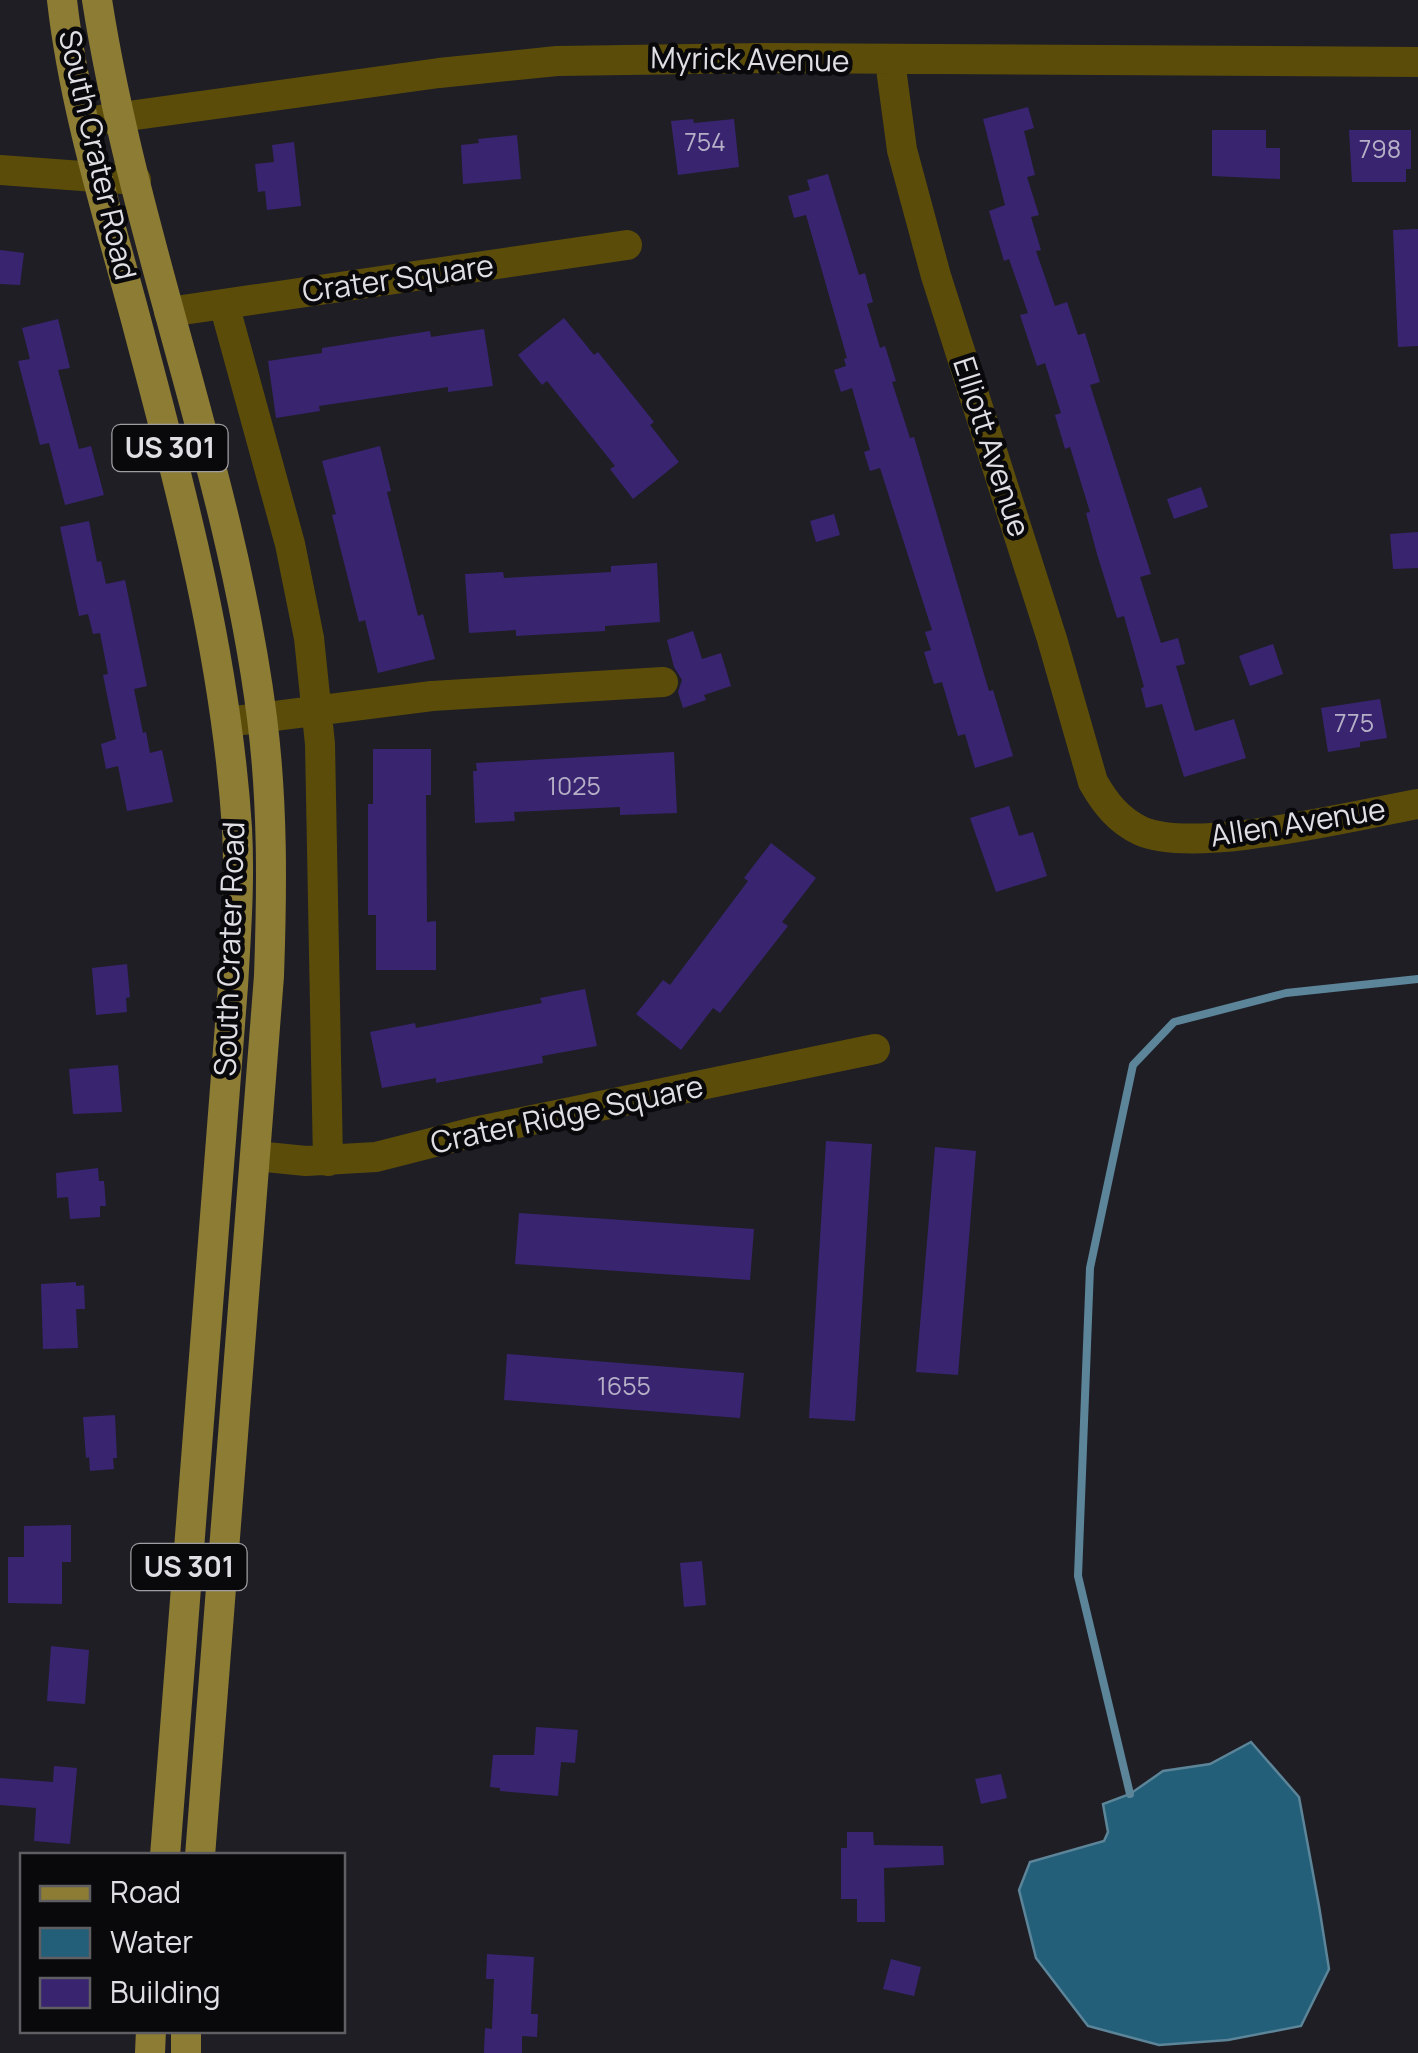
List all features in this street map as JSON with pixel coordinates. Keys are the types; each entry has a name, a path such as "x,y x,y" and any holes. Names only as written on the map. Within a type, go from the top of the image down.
{"main road":[{"name":"South Crater Road","path":"62,0 98,177 176,472 212,626 227,722 237,829 234,986 165,1853"},
{"name":"South Crater Road","path":"98,0 120,116 227,536 262,717 269,792 272,890 256,1156 200,1853"}],"street":[{"name":"Myrick Avenue","path":"85,122 439,73 556,61 768,58 1418,62"},
{"name":"Elliott Avenue","path":"890,61 902,150 936,276 1052,639 1092,782 1122,820"},
{"path":"0,170 136,180"},
{"name":"Crater Square","path":"169,312 627,245"},
{"path":"224,304 290,544 309,638 317,711 328,1161"},
{"path":"227,722 432,696 663,682"},
{"name":"Allen Avenue","path":"1122,820 1167,838 1208,839 1418,804"},
{"name":"Crater Ridge Square","path":"256,1156 328,1161 376,1157 474,1132 876,1050"}],"water":[{"path":"1251,1742 1299,1797 1319,1906 1329,1969 1301,2026 1228,2040 1159,2045 1088,2026 1036,1958 1019,1890 1030,1862 1104,1841 1108,1832 1103,1804 1130,1794 1163,1771 1210,1764"}],"building":[{"path":"1028,107 1034,128 1024,131 1035,175 1027,177 1039,215 1031,217 1041,250 1036,251 1055,306 1067,302 1078,335 1085,333 1100,382 1090,385 1151,574 1140,577 1161,643 1178,638 1185,664 1176,666 1195,731 1234,719 1246,758 1184,777 1162,704 1146,708 1124,616 1117,618 1086,513 1090,512 1070,447 1065,449 1055,415 1061,413 1045,363 1037,366 1020,315 1028,313 1009,259 1004,261 989,211 1005,205 983,119"},
{"path":"693,119 694,123 734,119 739,167 678,175 671,121"},
{"path":"1212,130 1266,130 1266,148 1280,148 1280,179 1212,176"},
{"path":"1349,130 1411,130 1411,169 1406,169 1406,182 1352,182"},
{"path":"517,135 521,179 463,184 461,145"},
{"path":"294,142 301,206 267,210 265,191 258,192 255,164 274,162 272,145"},
{"path":"828,174 859,275 865,273 873,302 867,304 880,348 885,346 896,381 892,382 910,438 914,437 989,691 993,690 1013,756 975,768 965,734 958,736 942,682 934,684 924,652 931,650 925,632 932,630 880,468 870,471 864,452 870,450 852,388 841,392 834,370 846,366 847,358 806,215 794,218 788,196 810,190 807,180"},
{"path":"1418,229 1418,346 1398,347 1393,230"},
{"path":"0,250 24,253 20,285 0,284"},
{"path":"564,318 594,355 598,352 654,422 650,425 679,462 633,499 610,469 615,466 547,381 542,385 518,355"},
{"path":"58,319 70,368 58,370 79,449 91,446 104,495 65,505 49,443 40,445 18,361 30,359 22,328"},
{"path":"484,329 493,386 448,392 448,387 319,406 320,411 276,418 268,361 430,331 431,337"},
{"path":"380,446 391,491 387,492 418,616 423,614 435,659 378,673 365,620 359,622 322,461"},
{"path":"1201,487 1208,507 1174,519 1167,499"},
{"path":"834,514 840,535 816,542 810,521"},
{"path":"89,521 106,584 125,580 147,686 134,689 143,733 146,732 150,753 162,750 173,802 127,811 118,766 106,769 101,744 116,739 103,675 108,674 100,633 93,634 88,614 79,616 60,527"},
{"path":"1418,532 1418,568 1393,569 1390,534"},
{"path":"657,563 660,622 605,626 605,631 516,636 516,630 469,633 465,574 503,572 504,578 611,572 611,566"},
{"path":"693,631 702,659 721,653 731,686 704,695 706,700 683,708 678,692 682,680 667,640"},
{"path":"1273,644 1283,674 1250,686 1239,656"},
{"path":"1380,699 1387,738 1328,752 1321,708"},
{"path":"373,749 431,749 431,795 426,795 427,922 436,921 436,970 376,970 376,915 368,915 368,804 373,804"},
{"path":"674,752 677,813 620,815 620,807 514,812 515,821 475,823 476,763"},
{"path":"1009,806 1019,836 1033,832 1047,876 996,892 970,818"},
{"path":"771,843 816,878 782,922 788,926 720,1013 713,1008 681,1050 636,1014 663,980 670,985 748,881 744,878"},
{"path":"127,964 127,1012 96,1015 92,968"},
{"path":"585,989 597,1046 542,1056 543,1063 436,1083 436,1078 382,1088 370,1032 415,1023 416,1028 542,1003 540,998"},
{"path":"118,1065 122,1112 73,1114 69,1069"},
{"path":"826,1141 872,1144 855,1421 809,1418"},
{"path":"935,1147 976,1151 958,1375 916,1372"},
{"path":"98,1168 99,1181 104,1181 106,1206 100,1206 100,1217 70,1219 68,1197 57,1198 56,1173"},
{"path":"519,1213 754,1229 750,1280 515,1264"},
{"path":"76,1282 76,1286 84,1285 85,1309 76,1309 78,1348 43,1349 41,1284"},
{"path":"507,1354 744,1373 740,1418 504,1400"},
{"path":"115,1415 114,1469 90,1471 83,1417"},
{"path":"71,1525 71,1562 62,1562 62,1604 8,1603 8,1557 24,1557 24,1526"},
{"path":"702,1561 706,1605 684,1607 680,1563"},
{"path":"51,1646 89,1650 85,1704 47,1701"},
{"path":"536,1727 578,1730 575,1763 561,1762 558,1796 490,1787 493,1755 534,1755"},
{"path":"54,1766 77,1768 70,1844 34,1841 36,1808 0,1805 0,1778 53,1782"},
{"path":"1001,1774 1007,1798 981,1804 975,1779"},
{"path":"847,1832 873,1832 874,1845 943,1846 944,1865 884,1868 885,1922 857,1922 857,1899 841,1899 841,1848 847,1848"},
{"path":"487,1954 534,1957 531,2014 538,2014 537,2037 522,2036 522,2053 484,2053 485,2028 492,2029 494,1979 486,1979"},
{"path":"891,1959 921,1967 914,1996 883,1989"}],"waterway":[{"path":"1130,1794 1078,1576 1090,1268 1133,1065 1174,1022 1286,993 1418,979"}]}
